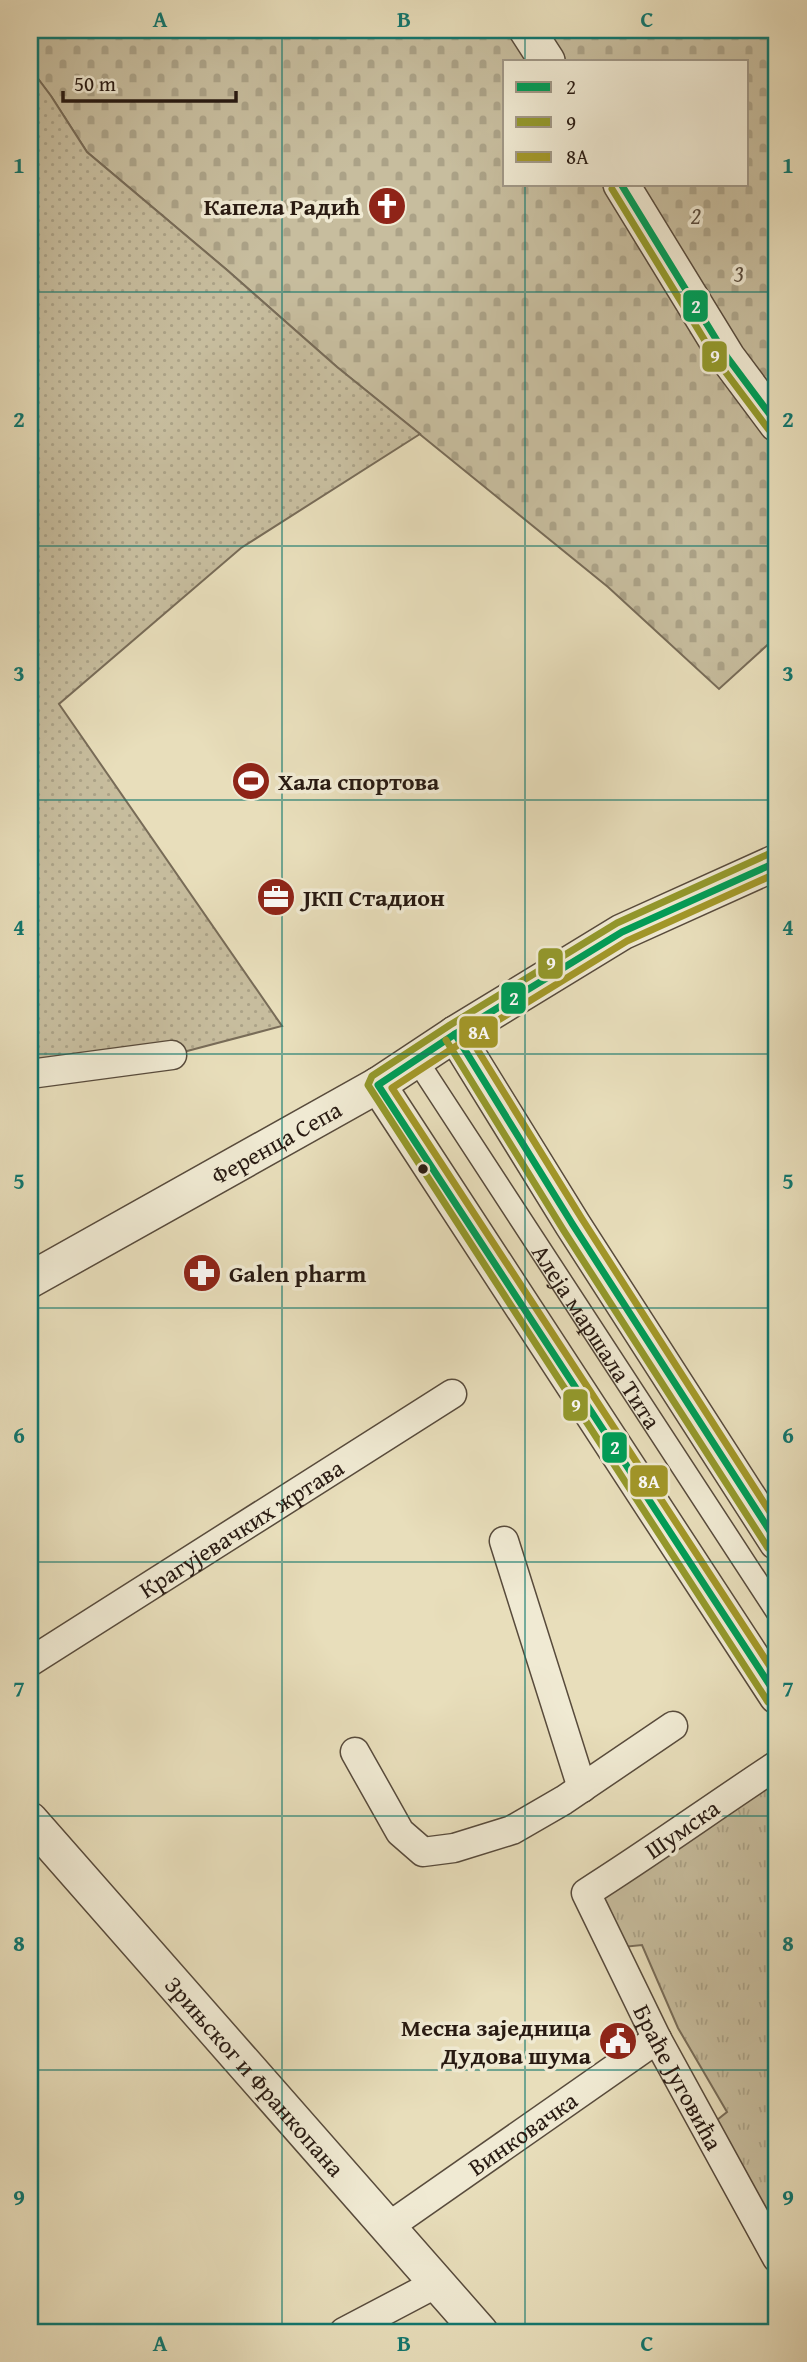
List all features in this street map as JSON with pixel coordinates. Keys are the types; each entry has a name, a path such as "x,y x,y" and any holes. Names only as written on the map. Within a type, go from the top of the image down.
{"street":[{"path":"527,30 546,60"},
{"path":"622,186 727,357 777,424"},
{"name":"Ференца Сепа","path":"30,1280 378,1085 454,1034 622,932 777,862"},
{"name":"Алеја маршала Тита","path":"454,1034 777,1542"},
{"path":"30,1074 172,1055"},
{"name":"Алеја маршала Тита","path":"416,1059 777,1612"},
{"name":"Алеја маршала Тита","path":"378,1085 777,1696"},
{"name":"Крагујевачких жртава","path":"30,1662 452,1394"},
{"path":"504,1541 582,1788"},
{"path":"355,1752 400,1832 424,1852 454,1848 512,1830 582,1788 673,1726"},
{"name":"Шумска","path":"586,1893 647,1855 777,1765"},
{"name":"Зрињског и Франкопана","path":"31,1824 480,2332"},
{"name":"Браће Југовића","path":"586,1893 657,2039 777,2258"},
{"name":"Винковачка","path":"388,2227 657,2039"},
{"path":"344,2332 437,2283"}],"green space":[{"path":"30,30 513,30 531,60 503,60 503,186 608,186 716,361 777,444 777,642 774,639 719,689 608,587 337,367 87,152 30,68"},
{"name":"2","path":"546,30 777,30 777,396 737,343 641,186 748,186 748,60 564,60"},
{"path":"30,68 87,152 337,367 420,434 241,548 59,704 282,1026 172,1055 30,1075"},
{"path":"777,1773 777,2244 712,2124 727,2112 678,2028 642,1945 623,1947 594,1894"}],"transit line":[{"name":"2","path":"622,186 727,357 777,424"},
{"name":"9","path":"612,189 718,362 769,430"},
{"name":"9","path":"768,1702 368,1085 372,1076 450,1025 617,923 773,852"},
{"name":"2","path":"777,862 622,932 455,1034 378,1085 777,1696"},
{"name":"8A","path":"777,873 627,941 392,1088 777,1677"},
{"name":"8A","path":"464,1028 582,1219 777,1523"},
{"name":"2","path":"455,1034 573,1225 777,1542"},
{"name":"9","path":"446,1040 564,1231 768,1548"}],"place":[{"name":"Капела Радић","path":"387,206"},
{"name":"Хала спортова","path":"251,781"},
{"name":"ЈКП Стадион","path":"276,897"},
{"name":"Galen pharm","path":"202,1273"},
{"name":"Месна заједница Дудова шума","path":"618,2041"}],"park label":[{"name":"3","path":"739,273"}]}
